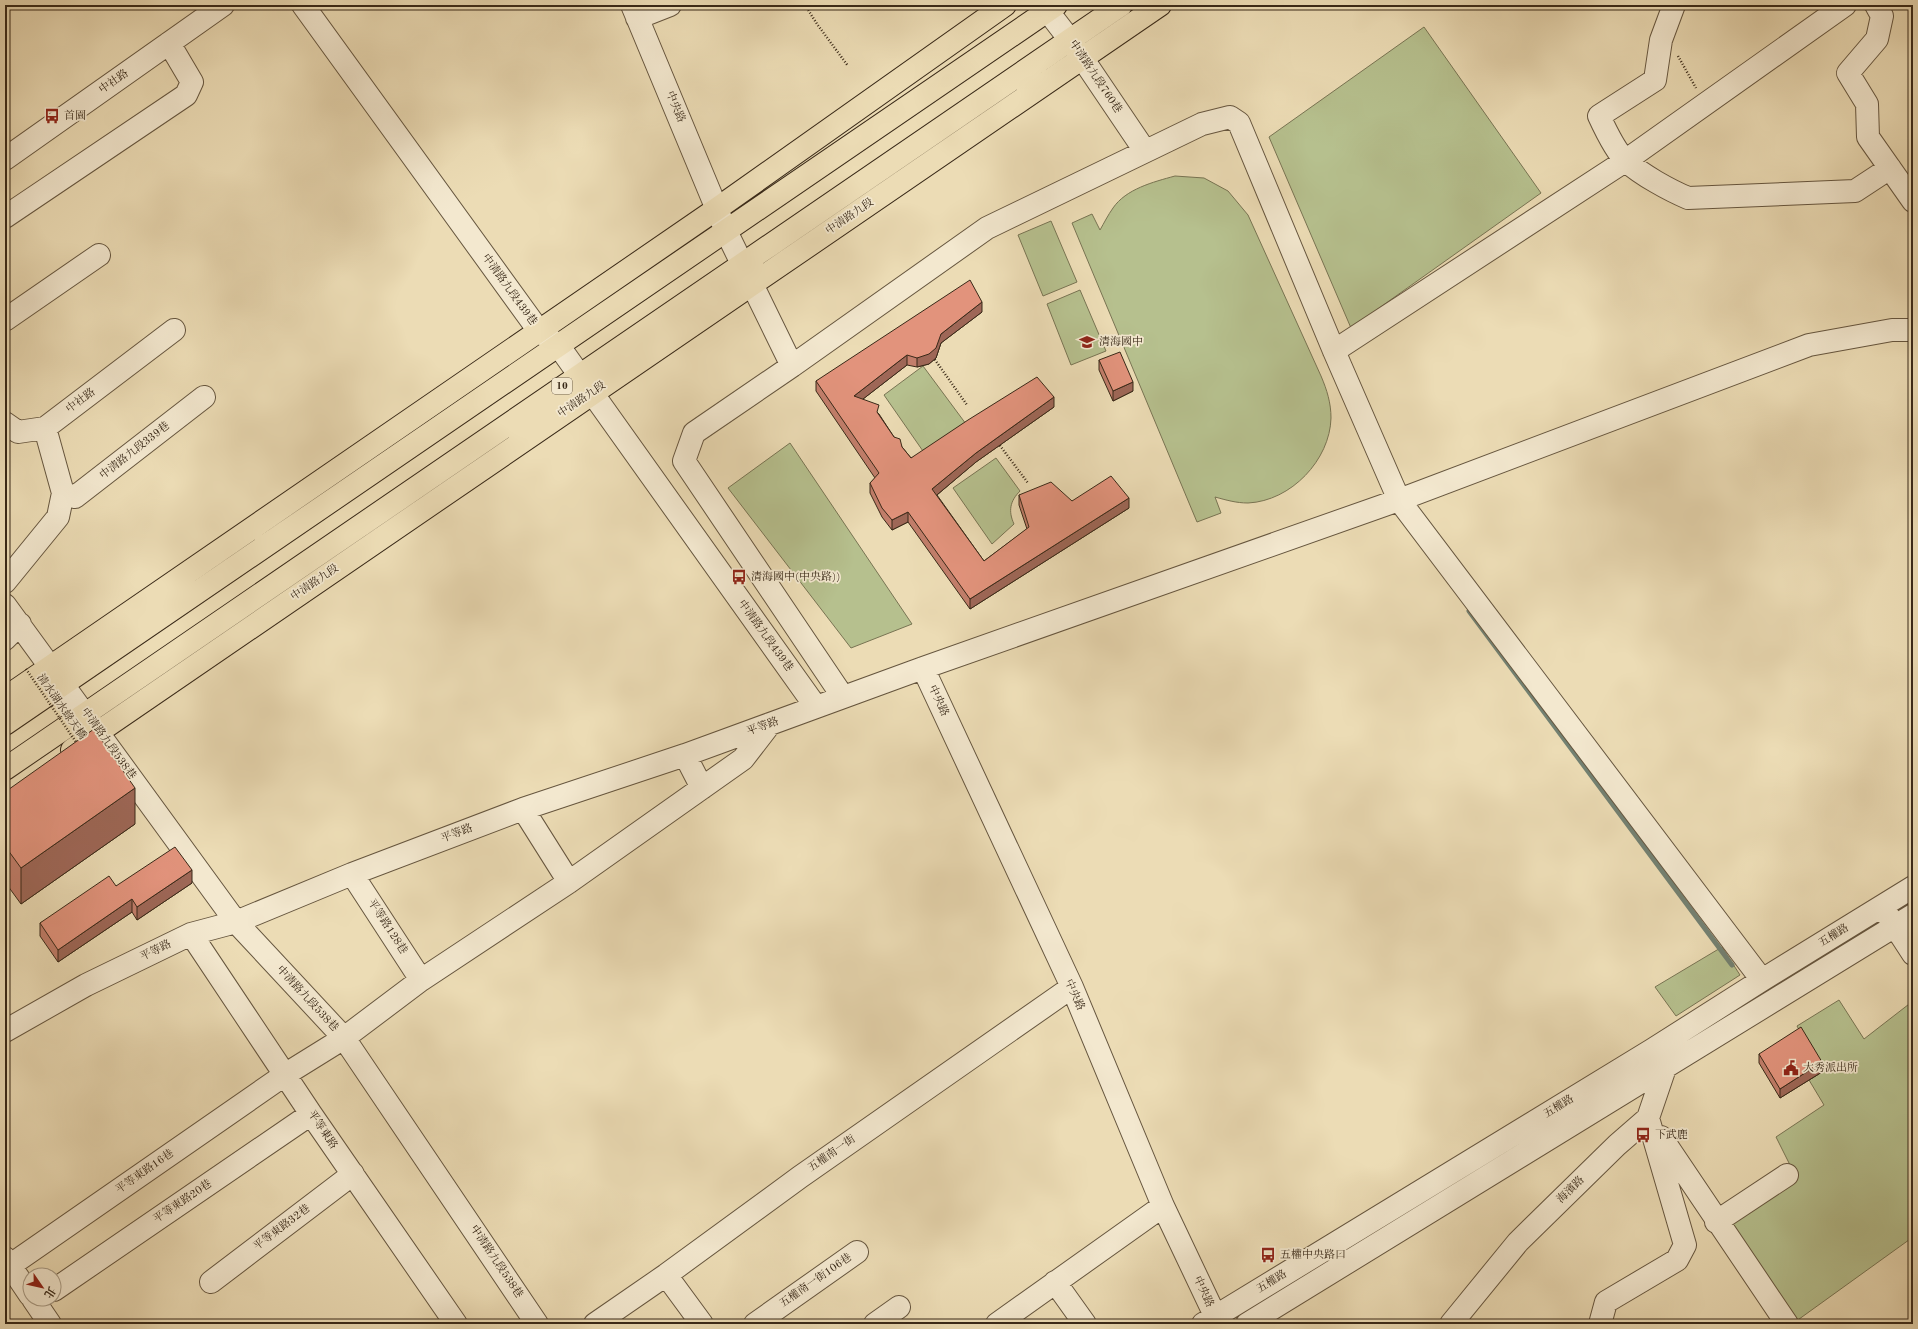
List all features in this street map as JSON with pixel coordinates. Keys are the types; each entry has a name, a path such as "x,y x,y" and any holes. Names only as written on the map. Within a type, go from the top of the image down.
{"main road":[{"path":"5,698 718,208 1006,5"},
{"name":"中清路九段","path":"5,769 1121,5"},
{"name":"中清路九段","path":"55,762 1160,5"},
{"path":"5,724 1049,7"}],"street":[{"name":"中社路","path":"5,159 223,5"},
{"name":"中清路九段439巷","path":"303,5 539,331 558,345 580,374 816,707"},
{"path":"634,12 670,5"},
{"path":"1674,5 1661,40 1655,80 1599,116 1605,129 1625,161 1670,190 1688,198 1855,191 1890,168"},
{"path":"1334,351 1625,161 1845,5"},
{"path":"1876,5 1882,16 1877,39 1848,73 1867,104 1868,137 1913,201"},
{"name":"中清路九段760巷","path":"1049,7 1081,59 1145,151"},
{"name":"中央路","path":"634,12 726,230 751,285 792,366"},
{"path":"5,217 186,95 192,82 169,43"},
{"path":"843,697 684,461 694,433 792,366 987,228 1202,124 1230,117 1240,123 1334,351 1398,500 1762,980"},
{"path":"5,320 99,255"},
{"name":"中社路","path":"45,428 174,330"},
{"name":"平等路","path":"5,1031 86,985 191,934 236,922 352,874 523,809 685,755 923,668 1398,500 1809,345 1892,330 1913,330"},
{"name":"中清路九段339巷","path":"64,493 75,497 204,397"},
{"path":"5,423 18,432 45,428 64,493 58,517 5,582"},
{"path":"5,605 12,632 51,667 64,684"},
{"name":"中央路","path":"923,668 1072,987 1212,1322"},
{"name":"中清路九段538巷","path":"64,684 236,922 344,1038 537,1324"},
{"name":"平等東路16巷","path":"7,1264 286,1074 344,1038 421,980 569,882 702,788 742,759 770,724"},
{"path":"685,755 702,788"},
{"path":"523,809 569,882"},
{"name":"平等路128巷","path":"352,874 421,980"},
{"name":"五權路","path":"1212,1322 1652,1050 1762,980 1913,888"},
{"path":"1882,906 1913,954"},
{"name":"五權路","path":"1248,1324 1913,915"},
{"name":"平等東路","path":"191,934 286,1074 311,1114 456,1324"},
{"name":"五權南一街","path":"595,1324 666,1275 800,1177 1072,987"},
{"path":"1600,1324 1606,1302 1677,1260 1685,1245 1648,1118 1665,1068 1652,1050"},
{"name":"平等東路20巷","path":"62,1285 311,1114"},
{"path":"1648,1118 1716,1222 1787,1324"},
{"name":"海濱路","path":"1451,1324 1518,1242 1617,1144 1648,1118"},
{"name":"平等東路32巷","path":"211,1282 352,1174"},
{"path":"1716,1222 1787,1175"},
{"path":"997,1324 1163,1206"},
{"name":"五權南一街106巷","path":"755,1324 857,1252"},
{"path":"7,1264 22,1283"},
{"path":"666,1275 702,1324"},
{"path":"1055,1282 1085,1324"},
{"path":"40,1307 50,1324"},
{"path":"875,1324 899,1307"}],"path":[{"path":"805,5 848,66"},
{"path":"1676,50 1694,85 1708,102"},
{"path":"930,353 967,405"},
{"path":"996,441 1028,483"},
{"name":"清水湖水綠天橋","path":"26,669 79,747"}],"green space":[{"path":"1424,27 1541,193 1351,328 1269,137"},
{"path":"1175,176 1204,178 1228,191 1248,215 1321,376 1331,412 1329,434 1324,449 1316,463 1305,476 1293,486 1279,495 1248,503 1235,502 1215,497 1221,513 1197,522 1072,223 1092,214 1100,230 1118,201 1141,187"},
{"path":"1051,221 1077,282 1043,296 1018,235"},
{"path":"1080,290 1106,351 1071,365 1047,304"},
{"path":"923,366 966,424 925,454 884,395"},
{"path":"790,443 912,624 851,648 728,488"},
{"path":"996,458 1020,491 1012,502 1011,506 1011,515 1014,524 992,544 953,488"},
{"path":"1722,947 1740,975 1676,1016 1655,987"},
{"path":"1839,1000 1864,1039 1913,1001 1913,1237 1795,1322 1726,1225 1796,1177 1776,1137 1824,1105 1809,1080 1822,1072 1797,1026"}],"building":[{"path":"970,280 982,302 941,334 936,348 929,354 917,358 907,355 854,396 879,405 877,412 894,437 900,439 902,447 911,458 1037,377 1054,397 976,453 932,489 984,561 1029,527 1019,495 1051,482 1072,501 1111,476 1129,498 970,599 908,512 892,520 882,508 870,483 879,473 816,381"},
{"path":"1120,352 1133,382 1113,391 1099,360"},
{"path":"94,729 135,788 21,868 5,846 5,792"},
{"path":"175,847 192,870 137,907 132,899 58,950 40,923 109,876 116,886"},
{"name":"大秀派出所","path":"1801,1027 1822,1062 1780,1089 1759,1054"}],"waterway":[{"path":"1469,611 1732,965"}],"place":[{"name":"首園","path":"52,116"},
{"name":"清海國中","path":"1087,342"},
{"name":"清海國中(中央路))","path":"739,577"},
{"name":"大秀派出所","path":"1791,1068"},
{"name":"下武鹿","path":"1643,1135"},
{"name":"五權中央路口","path":"1268,1255"}]}
